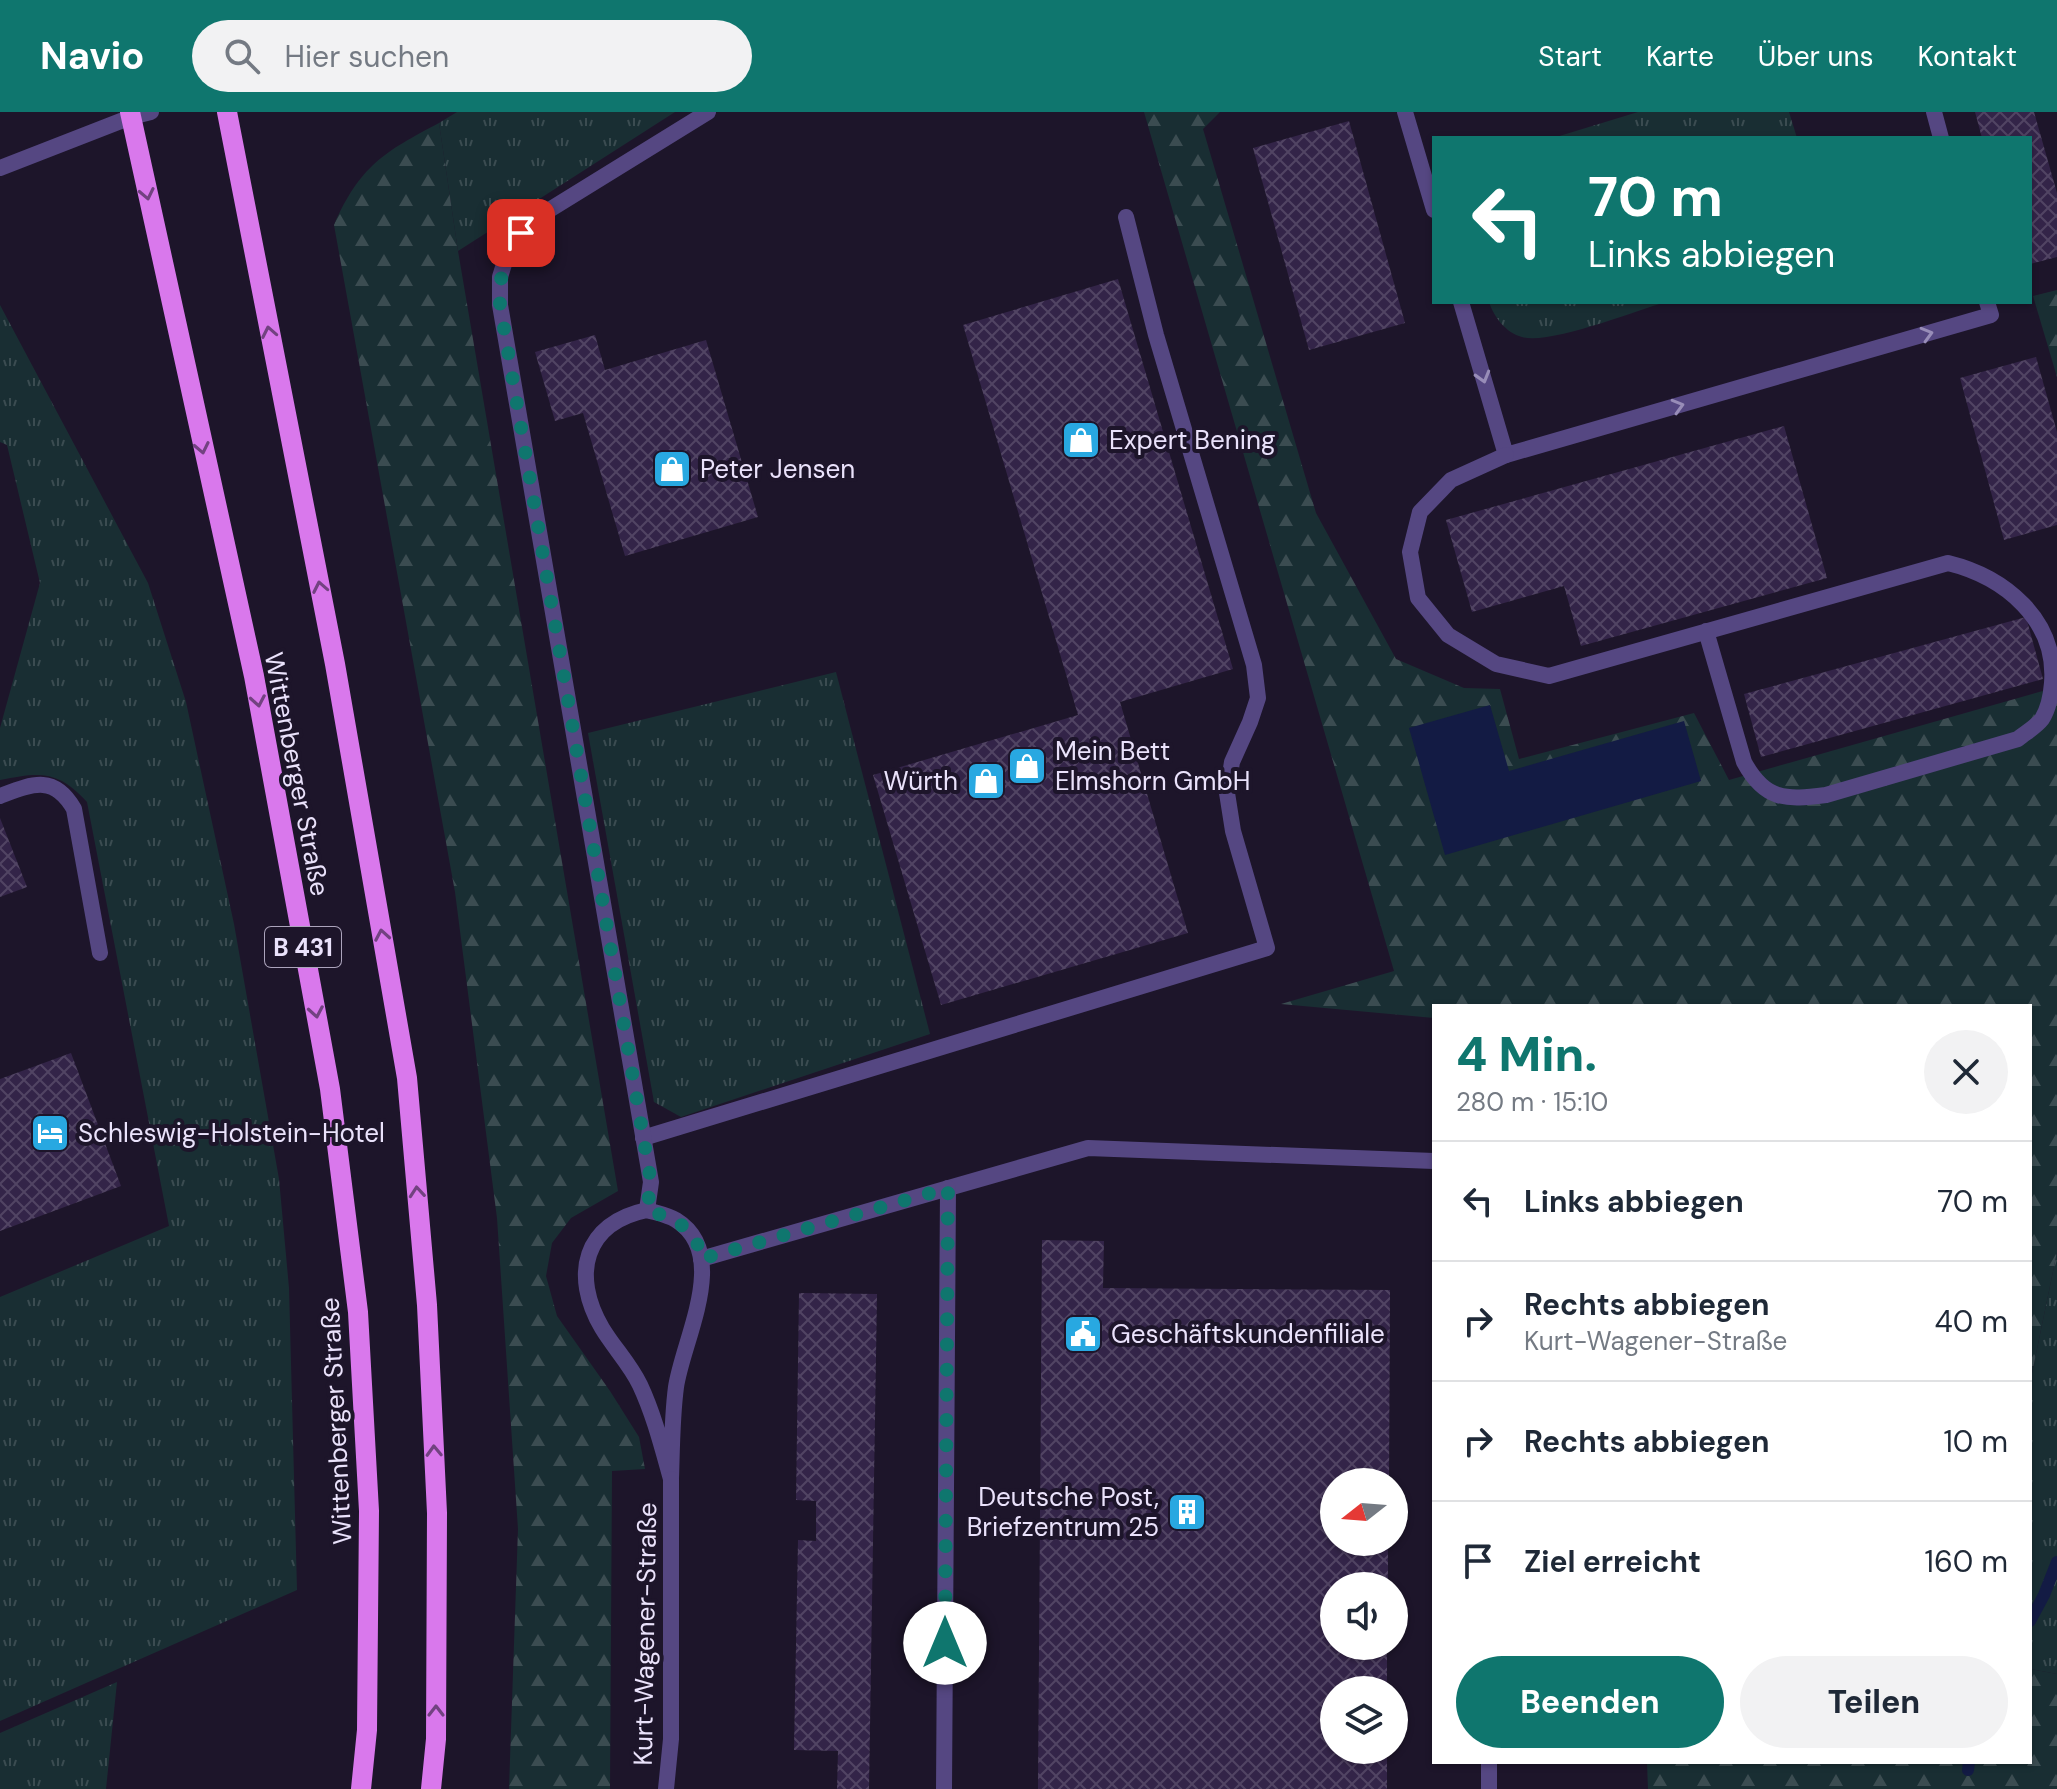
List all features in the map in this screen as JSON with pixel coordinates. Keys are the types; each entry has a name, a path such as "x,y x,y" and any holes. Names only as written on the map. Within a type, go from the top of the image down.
{"main road":[{"name":"Wittenberger Straße","path":"227,112 335,664 407,1078 427,1305 437,1513 436,1739 431,1789"},
{"name":"Wittenberger Straße","path":"137,114 254,676 330,1089 358,1312 369,1511 367,1730 361,1789"}],"street":[{"path":"708,112 533,220 510,245 500,277 500,305 651,1182 647,1210 674,1219 688,1229 699,1245 701,1259 1088,1148 1432,1161"},
{"path":"1405,112 1432,203"},
{"path":"1934,112 1940,136"},
{"path":"0,168 137,114"},
{"path":"643,1138 1267,948 1233,831 1227,793 1232,762 1258,698 1254,665 1156,335 1126,217"},
{"path":"1462,304 1506,455"},
{"path":"1706,631 1744,762 1754,781 1769,793 1793,799 1826,795 2018,739 2041,720 2051,701 2053,666 2043,629 2019,598 1975,570 1948,563 1706,631 1549,676 1496,664 1448,635 1418,598 1410,552 1420,512 1451,480 1506,455 1991,315 1988,304"},
{"path":"0,796 29,785 51,785 66,796 74,809 100,953"},
{"path":"944,1789 948,1188"},
{"name":"Kurt-Wagener-Straße","path":"647,1210 614,1221 601,1231 587,1253 587,1277 592,1308 639,1382 653,1415 671,1479"},
{"name":"Kurt-Wagener-Straße","path":"666,1789 671,1739 671,1479 676,1386 703,1283 701,1259"},
{"path":"1489,1764 1489,1789"}],"green space":[{"path":"457,112 675,112 458,251 439,123"},
{"path":"1144,112 1220,112 1203,129 1316,513 1396,659 1464,688 1500,689 1519,759 1694,713 1729,780 2057,687 2057,1252 2032,1373 2032,1004 1432,1004 1432,1018 1281,1004 1394,971"},
{"path":"1638,112 1789,112 1796,136 1560,136"},
{"path":"439,123 458,251 618,1191 571,1218 552,1243 546,1276 557,1316 639,1437 645,1469 612,1471 610,1789 509,1789 518,1529 497,1218 455,892 334,225 364,174 388,152"},
{"path":"2057,290 2057,377 2033,296"},
{"path":"1490,304 1660,304 1571,332 1535,338 1516,335 1494,313"},
{"path":"0,305 148,583 186,702 234,924 279,1179 289,1288 297,1590 0,1721 0,1297 169,1226 87,802 67,784 48,776 0,780 0,728 40,583 7,445 0,442"},
{"path":"836,672 930,1034 681,1117 654,1102 588,733"},
{"path":"2057,1252 2057,1674 2032,1669 2032,1373"},
{"path":"2032,1669 2057,1674 2057,1789 1648,1789 1647,1764 2032,1764"},
{"path":"117,1682 106,1789 0,1789 0,1733"}],"water":[{"path":"1490,705 1509,771 1684,721 1701,781 1445,855 1409,728"}],"building":[{"path":"1975,112 2034,112 2057,193 2057,257 2032,263 2032,136 1981,136"},
{"path":"1349,121 1405,323 1309,350 1253,148"},
{"path":"1118,279 1233,669 1120,702 1188,933 941,1005 873,775 1078,715 963,325"},
{"name":"Peter Jensen","path":"595,335 605,370 706,340 758,517 625,556 583,413 555,421 535,352"},
{"path":"2036,357 2057,432 2057,525 2004,540 1960,378"},
{"path":"1784,426 1827,578 1581,646 1564,586 1472,612 1446,520"},
{"path":"2026,617 2043,679 1761,757 1744,694"},
{"path":"0,818 27,887 0,897"},
{"name":"Schleswig-Holstein-Hotel","path":"71,1053 121,1186 0,1231 0,1079"},
{"name":"Deutsche Post, Briefzentrum 25","path":"1042,1240 1104,1241 1103,1288 1390,1290 1389,1468 1320,1468 1320,1556 1388,1556 1388,1572 1320,1572 1320,1660 1387,1660 1387,1676 1320,1676 1320,1764 1387,1764 1387,1789 1038,1789"},
{"path":"799,1293 877,1294 869,1789 837,1789 838,1751 794,1750 798,1540 816,1541 816,1501 796,1500"}],"waterway":[{"path":"2032,1617 2057,1562"},
{"path":"1968,1770 1969,1764"}],"place":[{"name":"Expert Bening","path":"1081,440"},
{"name":"Peter Jensen","path":"672,469"},
{"name":"Mein Bett Elmshorn GmbH","path":"1027,766"},
{"name":"Würth","path":"986,781"},
{"name":"Schleswig-Holstein-Hotel","path":"50,1133"},
{"name":"Geschäftskundenfiliale","path":"1083,1334"},
{"name":"Deutsche Post, Briefzentrum 25","path":"1187,1512"}],"route":[{"path":"521,233 510,245 500,277 500,305 651,1182 647,1210 674,1219 688,1229 699,1245 701,1259 948,1188 945,1643"}]}
